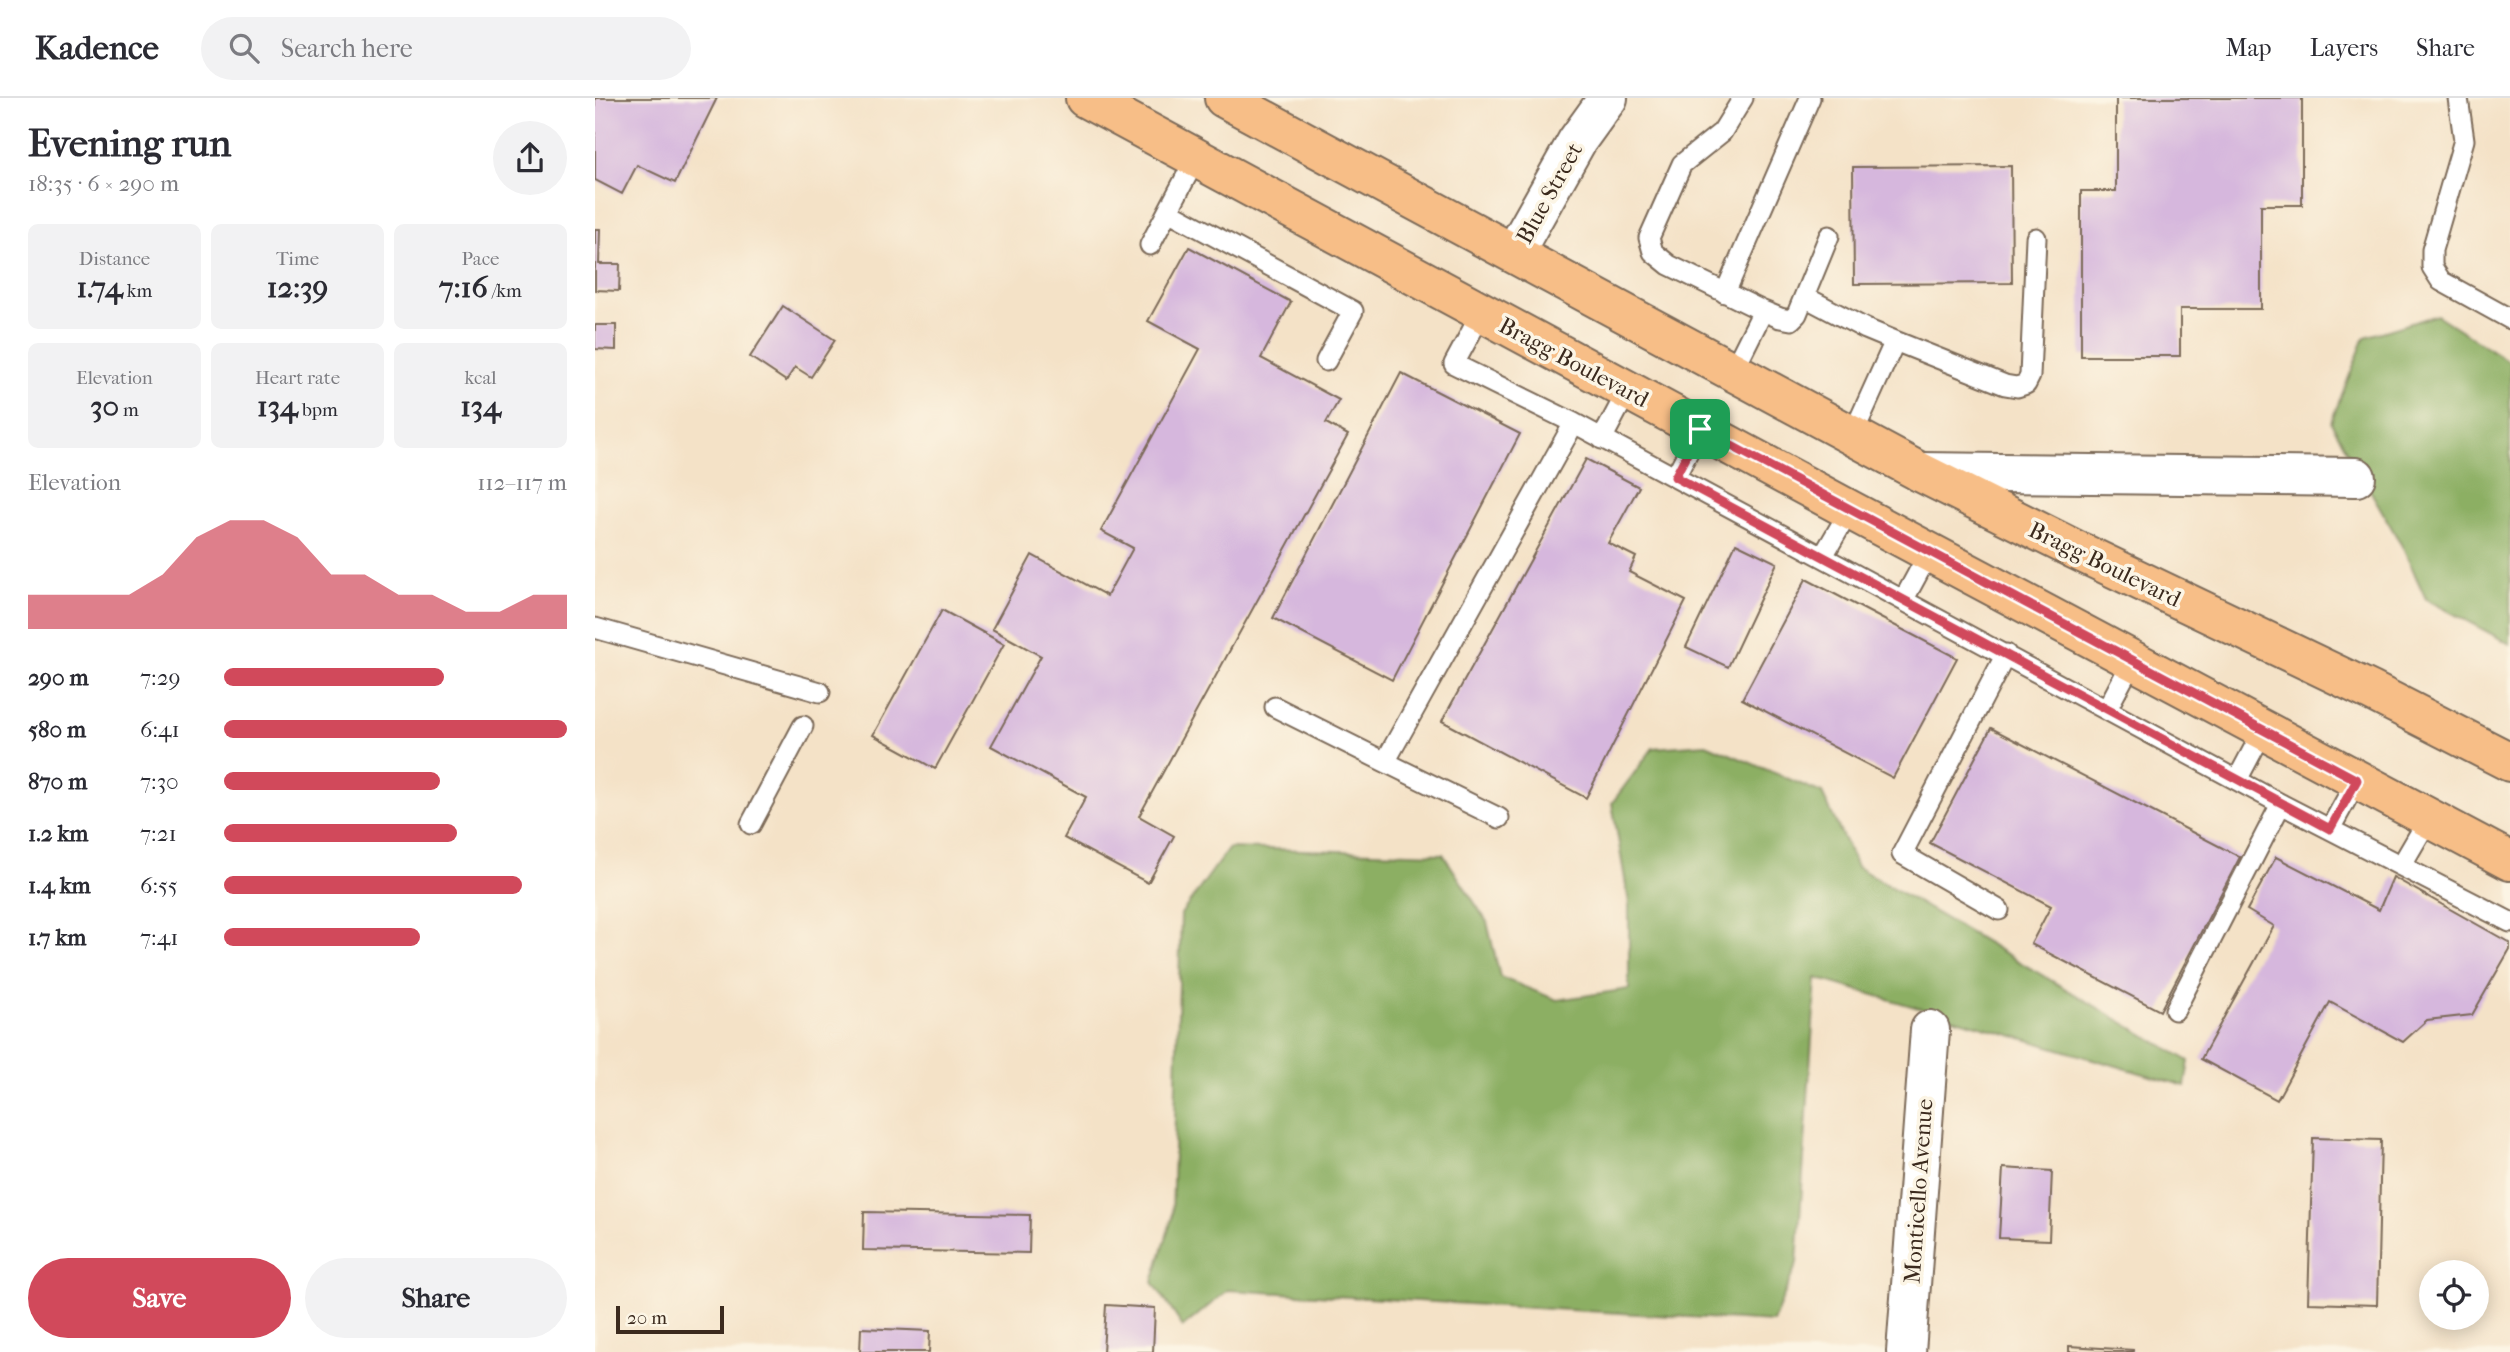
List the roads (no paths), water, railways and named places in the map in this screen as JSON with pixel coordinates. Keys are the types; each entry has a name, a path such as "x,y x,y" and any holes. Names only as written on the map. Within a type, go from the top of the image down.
{"main road":[{"name":"Bragg Boulevard","path":"1085,98 1850,510 2510,861"},
{"name":"Bragg Boulevard","path":"1224,98 1920,472 2371,691 2510,762"}],"street":[{"name":"Blue Street","path":"1514,253 1582,116 1608,98"},
{"path":"1920,472 2356,477"},
{"name":"Monticello Avenue","path":"1906,1352 1930,1030"}],"lane":[{"path":"1743,98 1722,132 1682,164 1649,238 1654,252 1669,265 1725,293 1780,318 1791,320 1805,297 1829,236"},
{"path":"1725,293 1810,98"},
{"path":"2458,98 2464,140 2432,250 2432,267 2441,281 2510,319"},
{"path":"1150,245 1196,158"},
{"path":"1168,211 1353,311 1326,361"},
{"path":"1805,297 1866,329 2005,385 2017,387 2026,384 2030,376 2036,238"},
{"path":"1733,371 1763,311"},
{"path":"1482,312 1454,364 1574,423 2281,804 2510,922"},
{"path":"1853,434 1895,341"},
{"path":"1602,439 1628,390"},
{"path":"1385,762 1574,423"},
{"path":"1675,477 1700,429"},
{"path":"1823,556 1850,510"},
{"path":"1904,599 1930,551"},
{"path":"595,628 820,692"},
{"path":"1999,910 1902,854 2006,654"},
{"path":"2108,709 2133,660"},
{"path":"1275,707 1499,818"},
{"path":"751,824 803,726"},
{"path":"2237,780 2264,729"},
{"path":"2330,829 2357,780"},
{"path":"2175,1010 2281,804"},
{"path":"2401,866 2429,818"}]}
